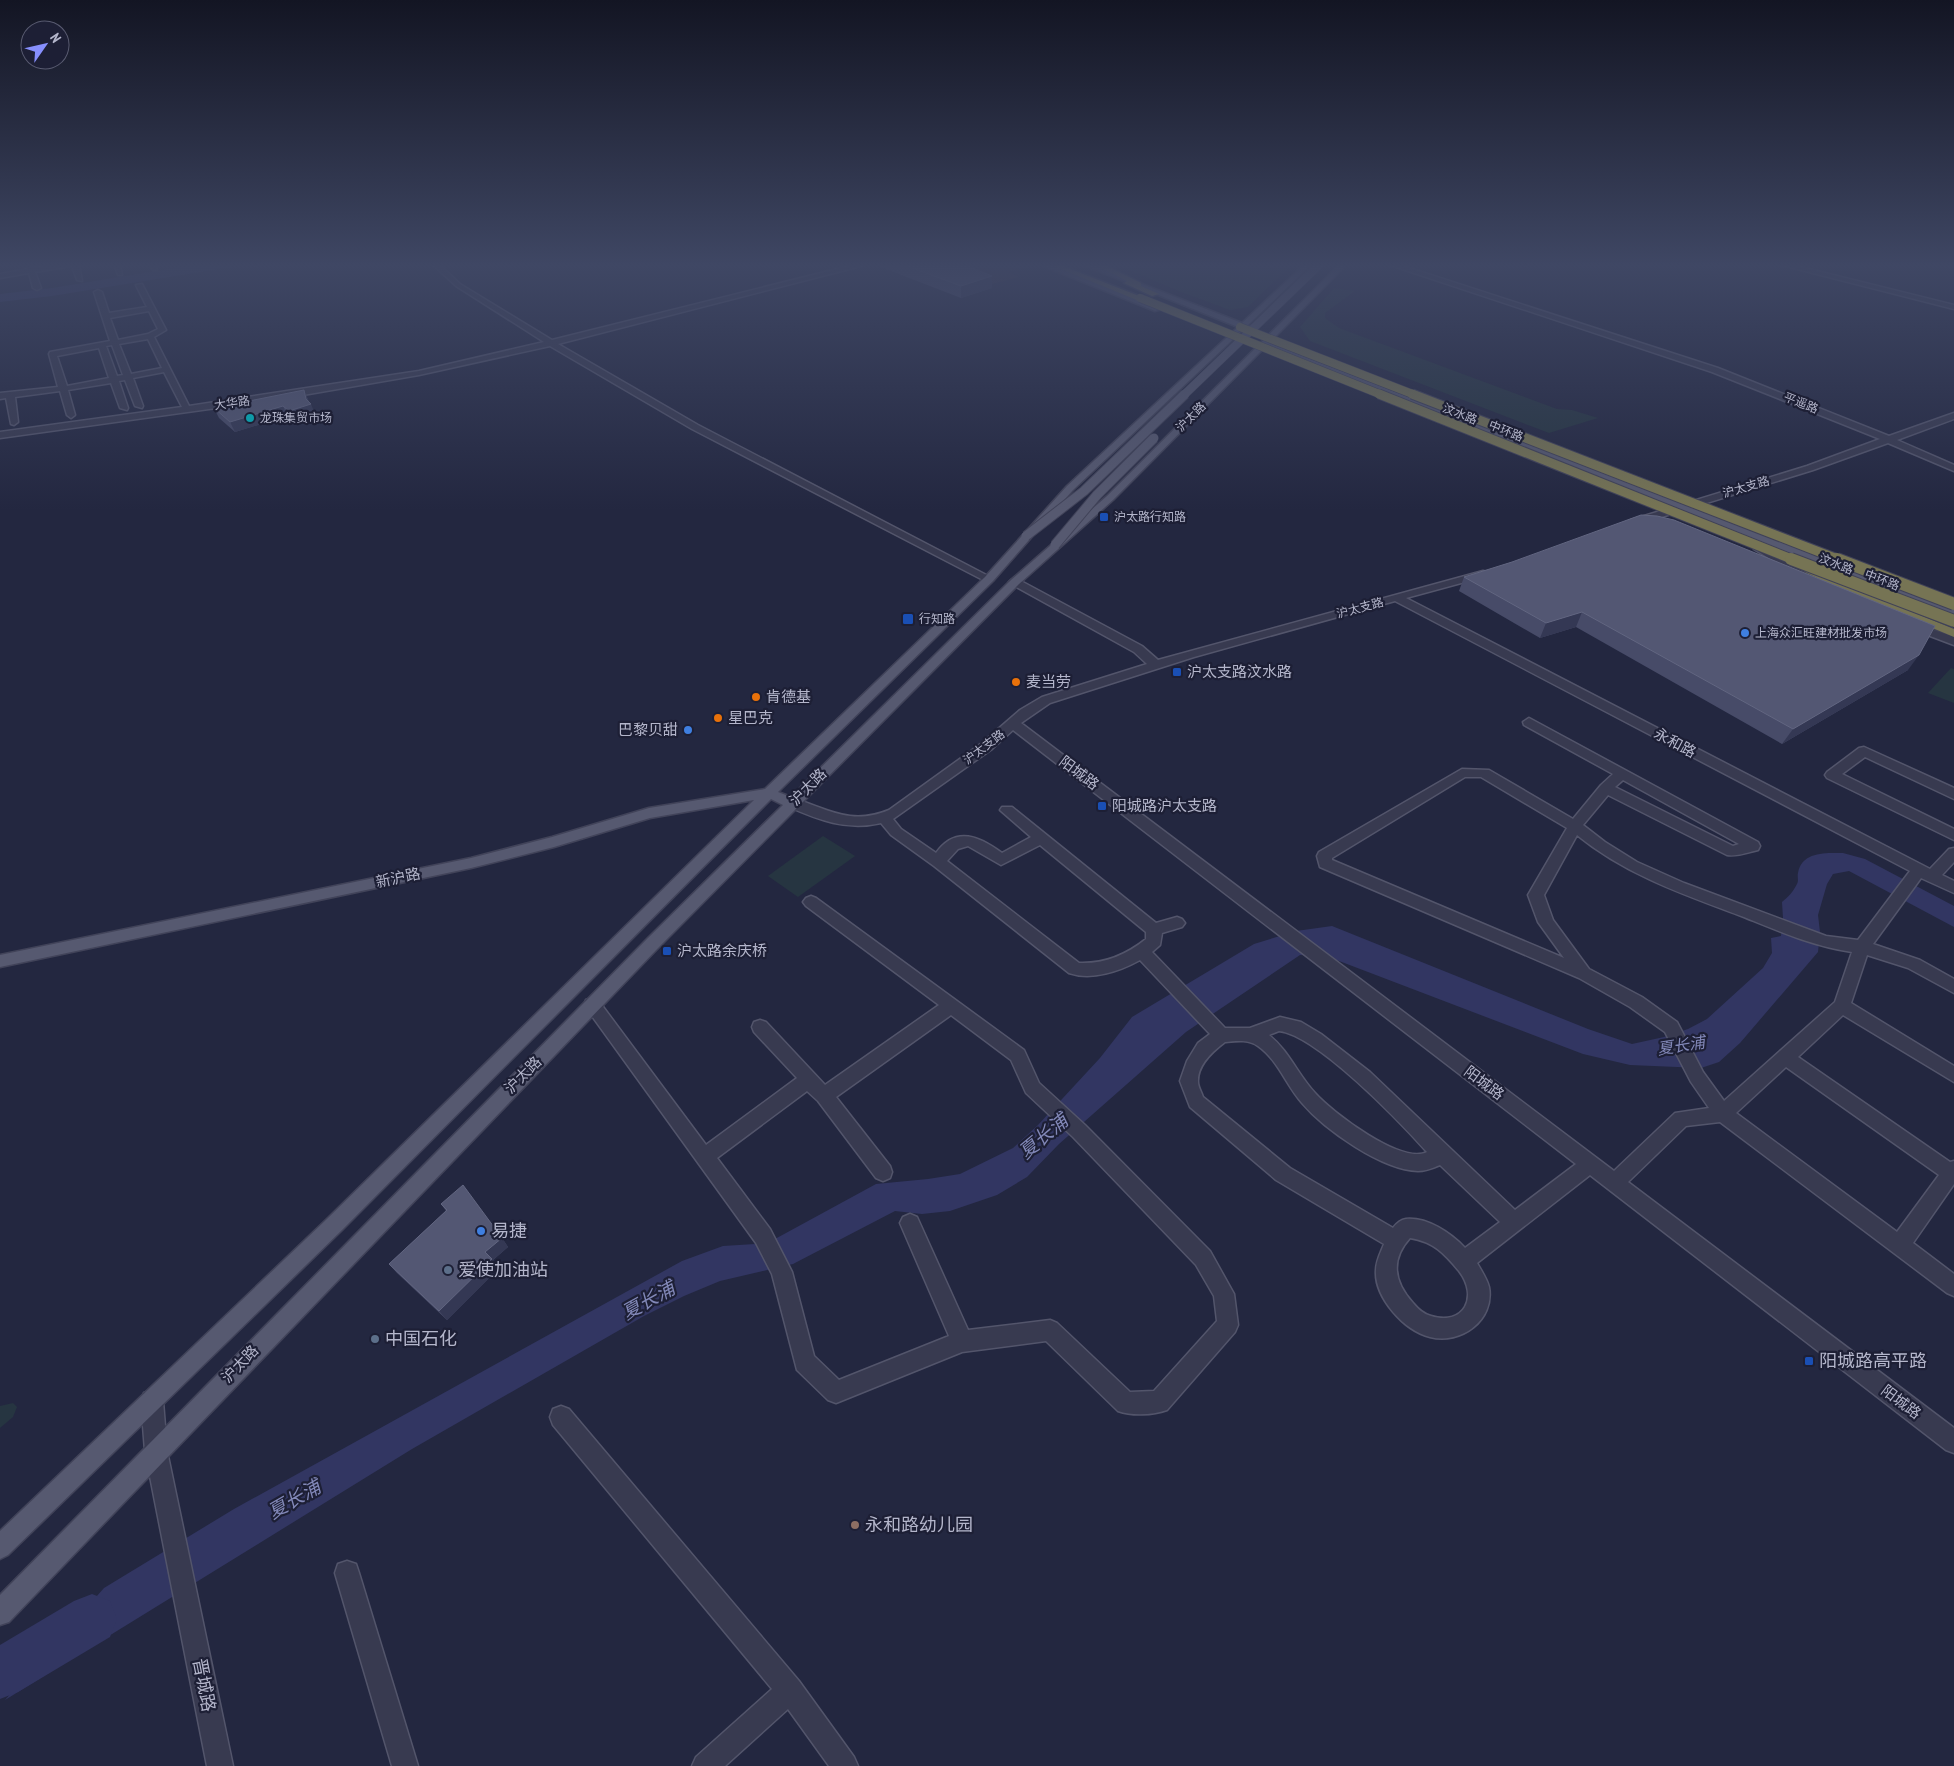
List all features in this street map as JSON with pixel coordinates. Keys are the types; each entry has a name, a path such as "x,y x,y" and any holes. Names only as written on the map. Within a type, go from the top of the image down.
{"highway":[{"name":"中环路","path":"1256,345 1954,622"},
{"name":"中环路","path":"1289,345 1954,604"},
{"path":"1793,561 1845,588 1954,634"}],"main road":[{"name":"沪太路","path":"0,1547 335,1224 769,793 989,579 1070,488 1221,345"},
{"name":"沪太路","path":"1026,536 1084,492 1236,345"},
{"name":"沪太路","path":"1196,396 1248,345"},
{"name":"沪太路","path":"0,1613 592,1005 792,803 1015,582 1110,498 1264,345"},
{"name":"汶水路","path":"1271,345 1388,400 1852,585 1954,622"},
{"name":"汶水路","path":"1272,345 1498,436 1954,604"},
{"name":"汶水路","path":"1272,345 1687,505 1954,613"},
{"path":"1361,382 1388,400"},
{"path":"1454,426 1498,436"},
{"name":"沪太路","path":"1055,545 1097,495 1161,432"},
{"path":"1852,585 1913,598"},
{"path":"769,793 792,803"},
{"name":"新沪路","path":"0,961 471,863 554,842 649,812 769,793"}],"street":[{"path":"71,415 53,354 100,345"},
{"path":"102,345 124,408"},
{"path":"116,345 139,406"},
{"path":"155,345 185,406"},
{"name":"大华路","path":"0,435 344,386 419,373 540,345"},
{"path":"555,345 749,456 989,579"},
{"name":"平遥路","path":"1640,345 1715,370 1890,440 1954,468"},
{"path":"0,396 62,388 167,369"},
{"path":"10,395 14,422"},
{"name":"沪太支路","path":"1620,528 1687,505 1810,468 1954,416"},
{"path":"1758,548 1824,588 1954,641"},
{"name":"沪太支路","path":"792,803 840,821 857,823 884,818 894,813 987,746 1025,713 1046,700 1156,664 1497,570"},
{"path":"1015,582 1138,650 1156,664"},
{"name":"永和路","path":"1396,598 1920,876 1954,888"},
{"path":"1529,722 1753,846 1732,851 1606,788"},
{"name":"阳城路","path":"1014,724 1954,1442"},
{"path":"1954,794 1864,751 1832,775 1954,835"},
{"path":"1954,987 1914,964 1862,947 1825,942 1687,890 1632,866 1600,846 1575,826 1484,773 1462,773 1324,856 1325,863 1583,974 1636,1002 1671,1028 1697,1077 1723,1114 1954,1286"},
{"path":"1583,974 1546,922 1536,895 1575,826 1606,788 1622,774"},
{"path":"1007,810 1154,930"},
{"path":"884,818 896,832 939,862 1075,969 1107,968 1131,959 1154,941 1154,930"},
{"path":"939,862 948,847 959,842 973,842 1001,860 1041,838"},
{"path":"1614,1182 1681,1119 1723,1114 1842,1006 1862,947 1897,900 1920,876 1954,854"},
{"path":"592,1005 763,1236 782,1272 805,1362 836,1392 962,1341 1050,1330 1126,1403 1159,1402 1228,1325 1224,1294 1203,1258 1079,1131 1032,1088 1018,1055 811,902"},
{"path":"1154,930 1177,923"},
{"path":"1142,952 1216,1030 1252,1035 1268,1044 1310,1100 1351,1132 1376,1148 1402,1160 1418,1164 1432,1161 1440,1153"},
{"path":"824,1096 952,1005"},
{"path":"1842,1006 1954,1075"},
{"path":"1252,1035 1280,1024 1293,1026 1314,1036 1366,1081 1514,1222"},
{"path":"760,1027 824,1096 883,1172"},
{"path":"1216,1030 1196,1061 1189,1081 1196,1102 1283,1174 1395,1240"},
{"path":"1786,1057 1953,1173 1899,1246"},
{"path":"704,1156 808,1080"},
{"path":"1464,1261 1590,1164"},
{"path":"910,1223 962,1341"},
{"path":"1406,1228 1429,1233 1456,1251 1475,1276 1480,1301 1473,1316 1462,1325 1446,1330 1424,1326 1404,1312 1391,1291 1386,1272 1395,1240 1406,1228"},
{"path":"152,1401 156,1451"},
{"path":"560,1417 790,1690 845,1766"},
{"name":"晋城路","path":"156,1451 220,1766"},
{"path":"347,1573 405,1766"},
{"path":"705,1766 790,1690"}],"shaded area":[{"path":"1321,345 1386,345 1557,409 1572,410 1598,418 1549,433"},
{"path":"1951,668 1954,669 1954,703 1928,693"},
{"path":"823,836 855,856 798,897 768,876"},
{"path":"13,1403 17,1407 13,1417 0,1428 0,1406"}],"water":[{"path":"1843,853 1865,859 1954,906 1954,927 1849,871 1833,874 1827,884 1818,915 1820,932 1818,952 1740,1043 1719,1062 1701,1068 1630,1065 1583,1054 1326,956 1300,955 1186,1032 1059,1144 1027,1177 997,1195 950,1211 922,1214 895,1211 793,1264 720,1281 644,1316 412,1449 5,1700 104,1588 234,1509 682,1261 723,1246 755,1244 775,1239 876,1184 960,1174 1013,1148 1038,1125 1100,1058 1132,1017 1254,944 1296,931 1332,926 1588,1029 1632,1044 1664,1037 1688,1029 1707,1019 1763,968 1772,953 1771,938 1781,936 1782,902 1797,884 1800,866 1804,861 1816,855"}],"building":[{"path":"304,390 306,399 311,404 289,411 283,406 230,422 214,408"},
{"name":"上海众汇旺建材批发市场","path":"1641,515 1674,520 1935,626 1919,655 1793,729 1582,612 1546,623 1464,577 1512,562"},
{"path":"463,1185 502,1238 485,1252 492,1259 439,1311 389,1264 447,1210 441,1204"}],"waterway":[{"name":"夏长浦","path":"0,1674 92,1619"}],"place":[{"name":"龙珠集贸市场","path":"250,418"},
{"name":"沪太路行知路","path":"1104,517"},
{"name":"行知路","path":"908,619"},
{"name":"上海众汇旺建材批发市场","path":"1745,633"},
{"name":"沪太支路汶水路","path":"1177,672"},
{"name":"麦当劳","path":"1016,682"},
{"name":"肯德基","path":"756,697"},
{"name":"星巴克","path":"718,718"},
{"name":"巴黎贝甜","path":"688,730"},
{"name":"阳城路沪太支路","path":"1102,806"},
{"name":"沪太路余庆桥","path":"667,951"},
{"name":"易捷","path":"481,1231"},
{"name":"爱使加油站","path":"448,1270"},
{"name":"中国石化","path":"375,1339"},
{"name":"阳城路高平路","path":"1809,1361"},
{"name":"永和路幼儿园","path":"855,1525"}]}
